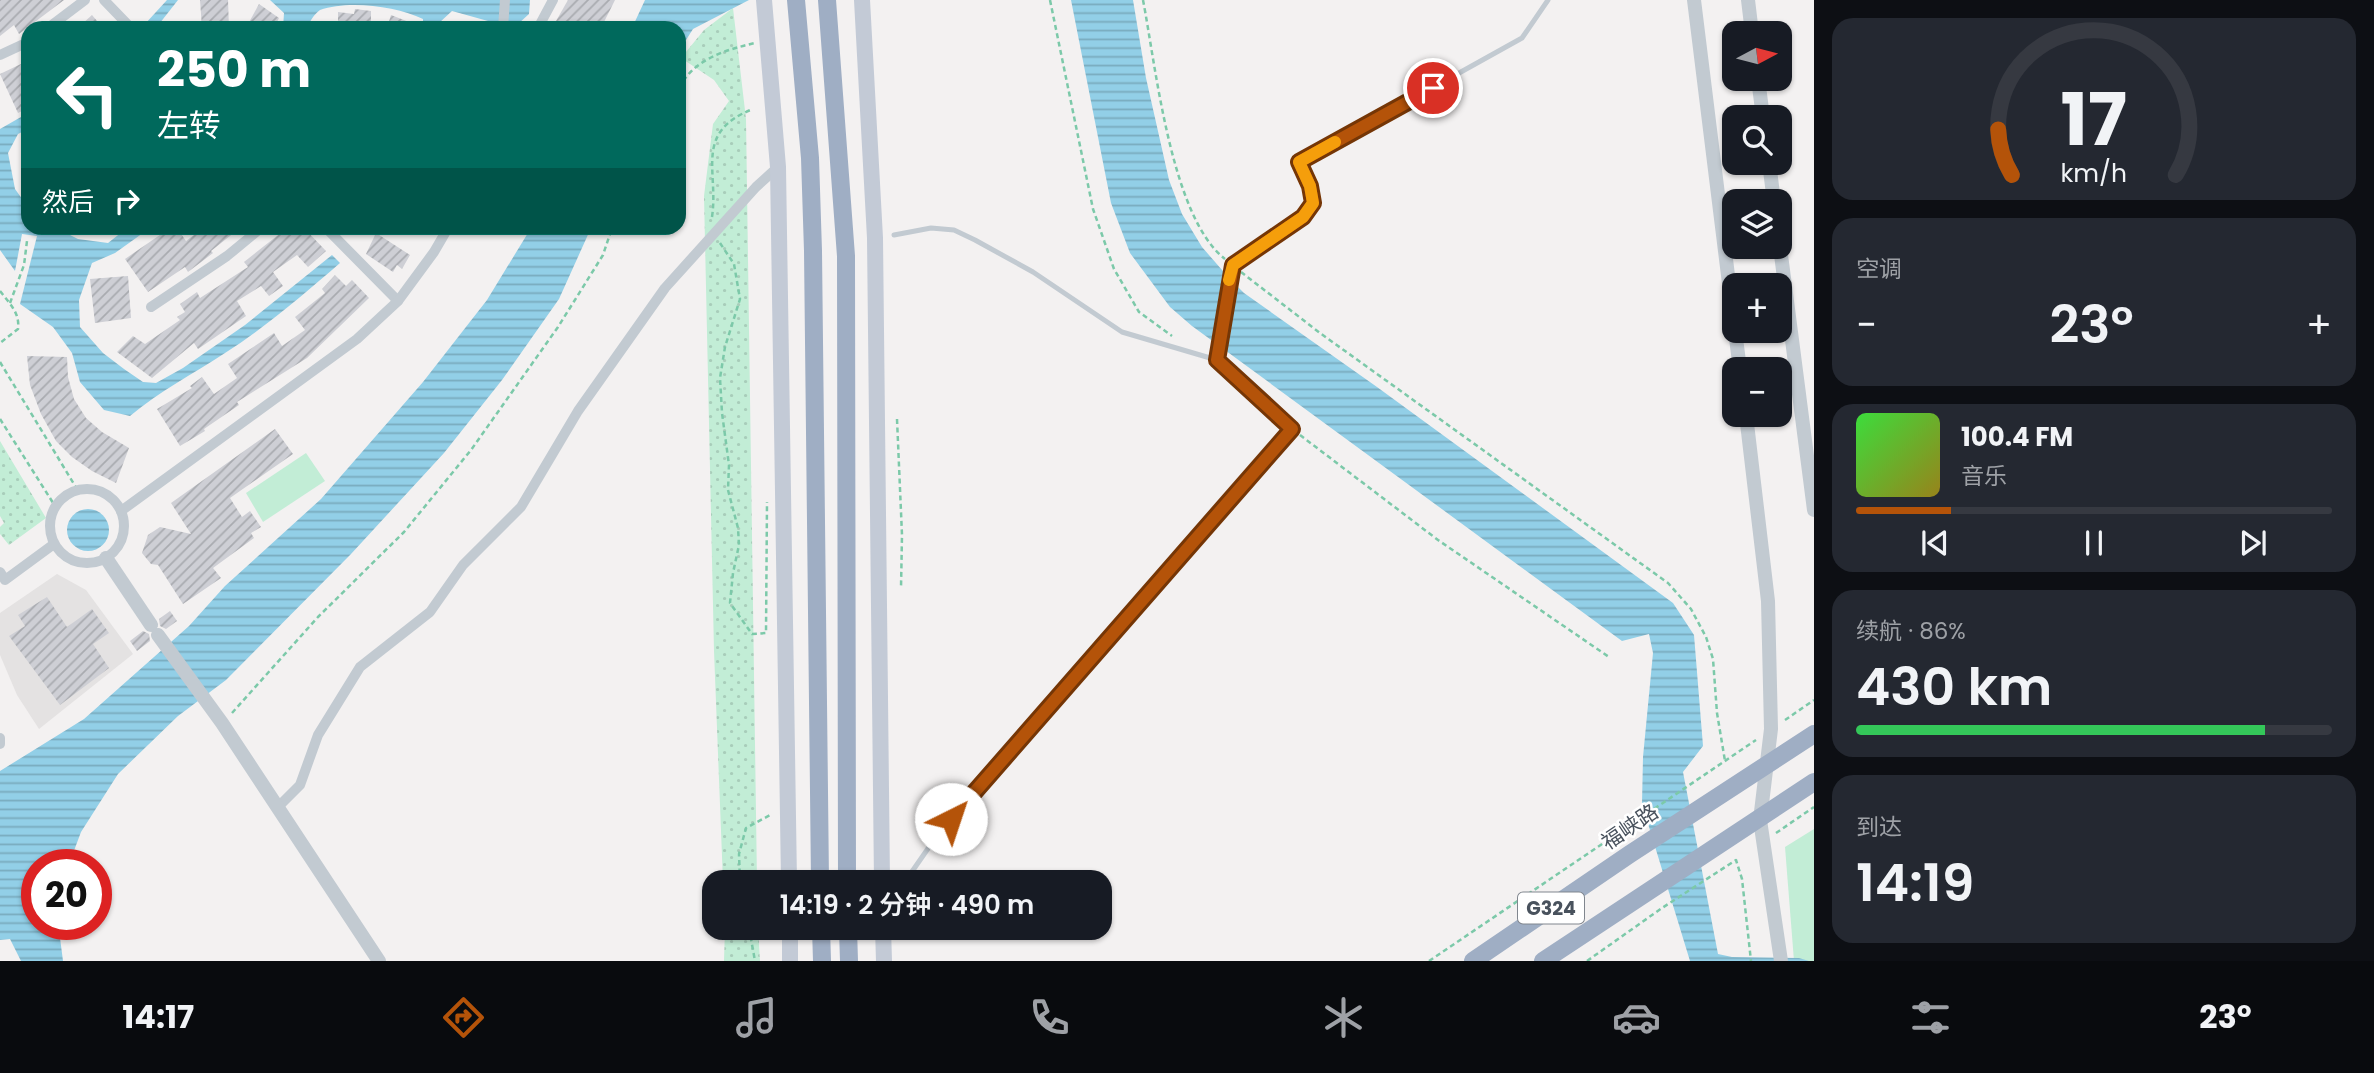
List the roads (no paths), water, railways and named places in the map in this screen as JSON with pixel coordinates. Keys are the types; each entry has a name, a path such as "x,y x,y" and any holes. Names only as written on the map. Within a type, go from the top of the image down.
{"highway":[{"path":"796,0 810,158 813,251 820,870"},
{"path":"827,0 846,256 847,870"},
{"name":"福峡路","path":"1473,961 1814,734"},
{"name":"G324","path":"1543,961 1814,782"},
{"path":"821,940 822,961"},
{"path":"848,940 849,961"}],"main road":[{"path":"764,0 778,167 789,870"},
{"path":"862,0 875,238 882,870"},
{"path":"790,940 790,961"},
{"path":"883,940 884,961"}],"street":[{"path":"57,21 85,0"},
{"path":"104,0 124,21"},
{"path":"504,21 505,0"},
{"path":"542,21 553,0"},
{"path":"1694,0 1728,273"},
{"path":"1748,0 1751,21"},
{"path":"0,55 21,45"},
{"path":"278,807 300,785 318,735 360,667 430,612 463,565 520,507 578,411 666,288 756,187 778,167"},
{"path":"151,307 216,264 252,235"},
{"path":"333,235 398,301"},
{"path":"121,511 357,339 398,301 444,235"},
{"path":"1782,259 1814,510"},
{"path":"1747,427 1768,601 1771,729 1760,820 1781,961"},
{"path":"88,488 108,495 121,511 124,532 121,542 106,558 83,563 61,553 54,544 49,525 55,506 68,493 88,488"},
{"path":"2,579 54,544"},
{"path":"106,558 219,719 379,961"},
{"path":"0,738 0,744"}],"lane":[{"path":"1217,360 1233,265 1303,217 1313,203 1310,186 1299,162 1522,38 1548,0"},
{"path":"894,235 931,228 954,230 1033,272 1122,332 1217,360 1292,429 936,837 913,870"}],"water":[{"path":"167,0 178,0 162,21 148,21"},
{"path":"270,0 530,0 529,14 521,21 488,21 452,11 441,21 423,21 412,14 358,5 320,10 311,21 283,21 284,13"},
{"path":"645,0 749,0 693,29 686,40 686,21 635,21"},
{"path":"1071,0 1133,0 1146,78 1169,180 1182,214 1202,247 1229,278 1244,293 1673,603 1694,635 1703,746 1683,772 1718,954 1732,957 1799,958 1809,961 1690,961 1642,804 1643,757 1653,653 1649,634 1622,641 1192,326 1170,307 1130,253 1111,203"},
{"path":"21,117 21,132 8,153 15,189 21,197 22,235 15,271 0,250 0,129"},
{"path":"30,235 70,235 78,239 108,243 118,235 140,235 115,253 92,263 79,300 80,327 103,353 143,382 156,383 183,368 245,325 332,255 340,263 255,332 130,416 104,410 80,382 72,353 53,327 20,304 37,236"},
{"path":"527,235 588,235 559,299 502,380 444,453 351,554 226,680 178,716 118,774 81,832 75,849 21,849 21,940 60,940 63,961 21,961 10,939 0,940 0,771 84,719 189,626 225,586 321,499 423,382 487,300"},
{"path":"88,509 103,515 109,530 103,545 88,551 73,545 67,530 73,515"}]}
